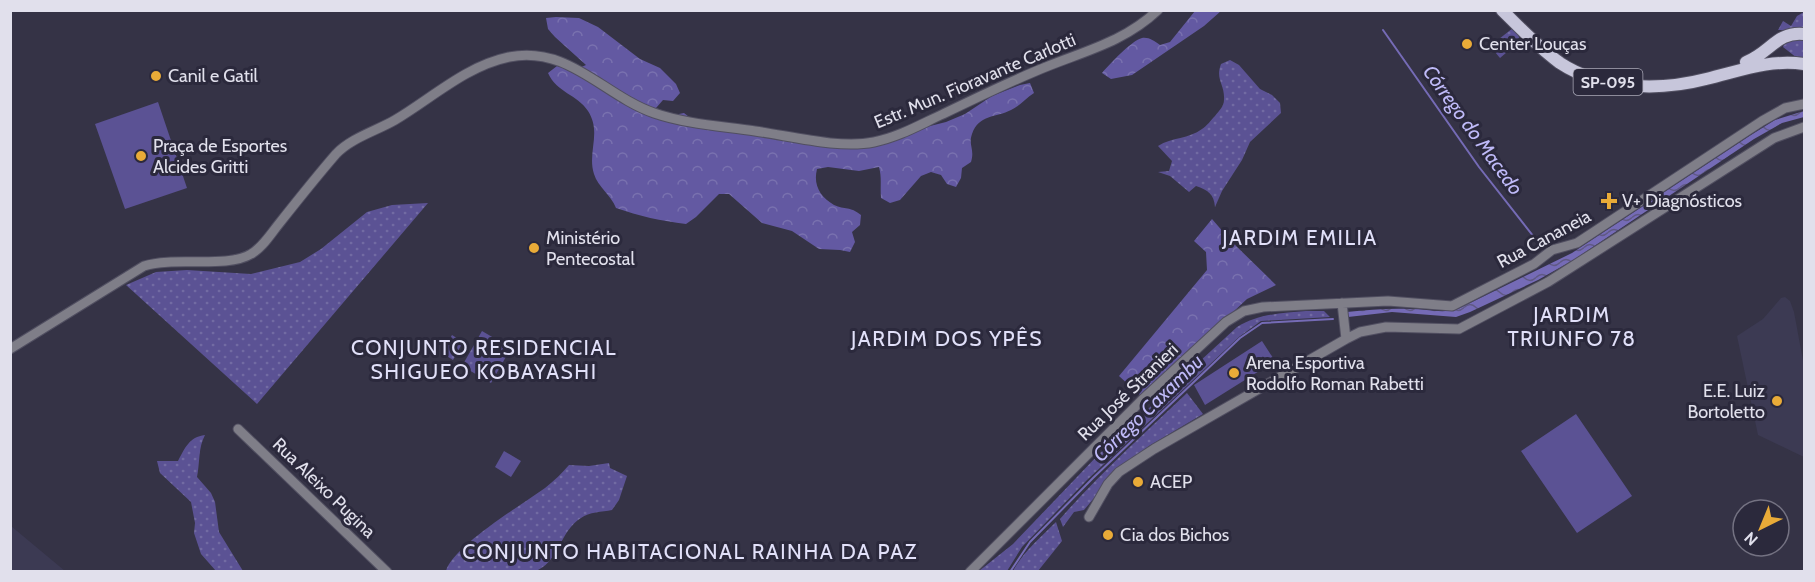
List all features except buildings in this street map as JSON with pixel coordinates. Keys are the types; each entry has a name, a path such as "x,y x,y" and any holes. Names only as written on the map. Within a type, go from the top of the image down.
{"main road":[{"name":"SP-095","path":"1502,10 1531,39 1560,62 1578,72 1603,81 1624,85 1682,84 1764,64 1788,62 1804,64"},
{"name":"SP-095","path":"1513,10 1562,54 1581,66 1623,77 1682,78 1758,57 1776,40 1786,35 1804,34"},
{"path":"1776,40 1778,48 1788,62"}],"street":[{"name":"Estr. Mun. Fioravante Carlotti","path":"10,350 144,266 160,262 218,261 250,255 264,242 331,159 345,146 397,119 446,84 507,57 530,54 567,62 640,107 668,116 835,143 872,142 898,135 1037,70 1129,34 1158,10"},
{"name":"Rua Cananeia","path":"1342,303 1388,301 1452,306 1534,264 1552,250 1576,243 1762,121 1785,108 1804,104"},
{"path":"1089,517 1108,484 1119,472 1240,398 1346,339 1360,332 1386,327 1459,329 1548,282 1774,138 1804,127"},
{"path":"1342,303 1346,339"},
{"name":"Rua José Stranieri","path":"970,572 1140,403 1226,322 1244,311 1263,307 1342,303"},
{"name":"Rua Aleixo Pugina","path":"238,429 387,572"}],"shaded area":[{"path":"1804,12 1804,30 1778,30 1783,21 1791,26 1797,16"},
{"path":"1513,28 1520,41 1500,58 1490,46"},
{"path":"1804,37 1804,59 1797,58 1783,47 1785,41"},
{"path":"1230,60 1239,65 1260,89 1272,95 1280,103 1281,113 1250,142 1215,207 1212,196 1207,191 1196,186 1189,192 1170,176 1158,172 1169,171 1172,161 1158,146 1197,132 1215,116 1224,100 1219,69 1221,64"},
{"name":"Praça de Esportes Alcides Gritti","path":"158,102 187,188 125,209 95,124"},
{"path":"428,203 257,404 126,285 156,272 187,270 251,274 300,262 321,249 367,212 392,205"},
{"name":"E.E. Luiz Bortoletto","path":"1785,297 1790,301 1794,312 1804,366 1804,457 1758,435 1737,336 1763,319 1781,298"},
{"path":"1324,311 1330,317 1261,321 1239,337 1087,480 1022,547 1007,571 979,571 1013,544 1098,455 1237,327 1262,317"},
{"path":"482,331 511,348 491,383 462,366"},
{"path":"452,335 463,342 453,360 442,353"},
{"name":"Arena Esportiva Rodolfo Roman Rabetti","path":"1262,341 1275,361 1205,405 1194,385"},
{"path":"1187,393 1203,414 1149,446 1121,466 1084,510 1074,512 1063,527 1060,519 1075,502"},
{"path":"1576,414 1632,496 1577,533 1521,451"},
{"path":"205,435 200,450 197,477 211,493 215,502 219,532 243,571 216,571 201,554 194,533 195,523 191,502 160,473 157,461 178,461 191,441"},
{"path":"504,451 521,461 511,477 495,467"},
{"path":"609,463 610,468 627,476 619,500 612,510 588,514 574,524 551,559 538,570 509,573 446,571 461,550 545,488 569,465 589,466"},
{"path":"1056,522 1062,541 1038,571 1013,571 1027,551"},
{"path":"11,526 65,571 11,571"}],"green space":[{"path":"1195,11 1221,11 1204,26 1132,75 1111,79 1102,73 1121,53 1142,38 1147,38 1160,45 1170,42"},
{"path":"546,18 579,18 598,27 640,59 660,68 676,84 680,93 673,101 663,100 656,108 674,115 684,113 693,120 862,143 946,122 965,114 992,96 1020,85 1030,83 1034,93 1005,113 979,123 971,138 971,162 962,168 961,178 956,187 947,184 941,175 931,172 921,176 900,200 890,203 881,198 879,167 859,171 828,167 817,169 817,185 825,198 834,205 854,210 861,215 860,225 852,232 855,242 850,252 819,249 792,231 762,223 729,194 719,194 686,224 650,218 616,208 594,174 592,158 594,127 588,111 556,85 548,73 557,66 577,69 586,65 548,29"},
{"path":"1212,219 1276,285 1247,299 1142,397 1119,376 1207,270 1206,252 1194,241"}],"water":[{"path":"1804,111 1804,117 1782,123 1754,139 1575,259 1538,280 1470,312 1456,317 1392,312 1348,317 1347,312 1371,310 1458,309 1572,253 1775,120"}],"waterway":[{"name":"Córrego do Macedo","path":"1383,30 1479,167 1541,246"},
{"name":"Córrego Caxambu","path":"1010,572 1030,542 1093,478 1240,338 1262,323 1333,319"}],"place":[{"name":"Center Louças","path":"1467,44"},
{"name":"Canil e Gatil","path":"156,76"},
{"name":"Praça de Esportes Alcides Gritti","path":"141,156"},
{"name":"V+ Diagnósticos","path":"1609,201"},
{"name":"Ministério Pentecostal","path":"534,248"},
{"name":"Arena Esportiva Rodolfo Roman Rabetti","path":"1234,373"},
{"name":"E.E. Luiz Bortoletto","path":"1777,401"},
{"name":"ACEP","path":"1138,482"},
{"name":"Cia dos Bichos","path":"1108,535"}],"district":[{"name":"JARDIM EMILIA","path":"1300,238"},
{"name":"JARDIM TRIUNFO 78","path":"1572,327"},
{"name":"JARDIM DOS YPÊS","path":"947,339"},
{"name":"CONJUNTO RESIDENCIAL SHIGUEO KOBAYASHI","path":"484,360"},
{"name":"CONJUNTO HABITACIONAL RAINHA DA PAZ","path":"690,552"}]}
